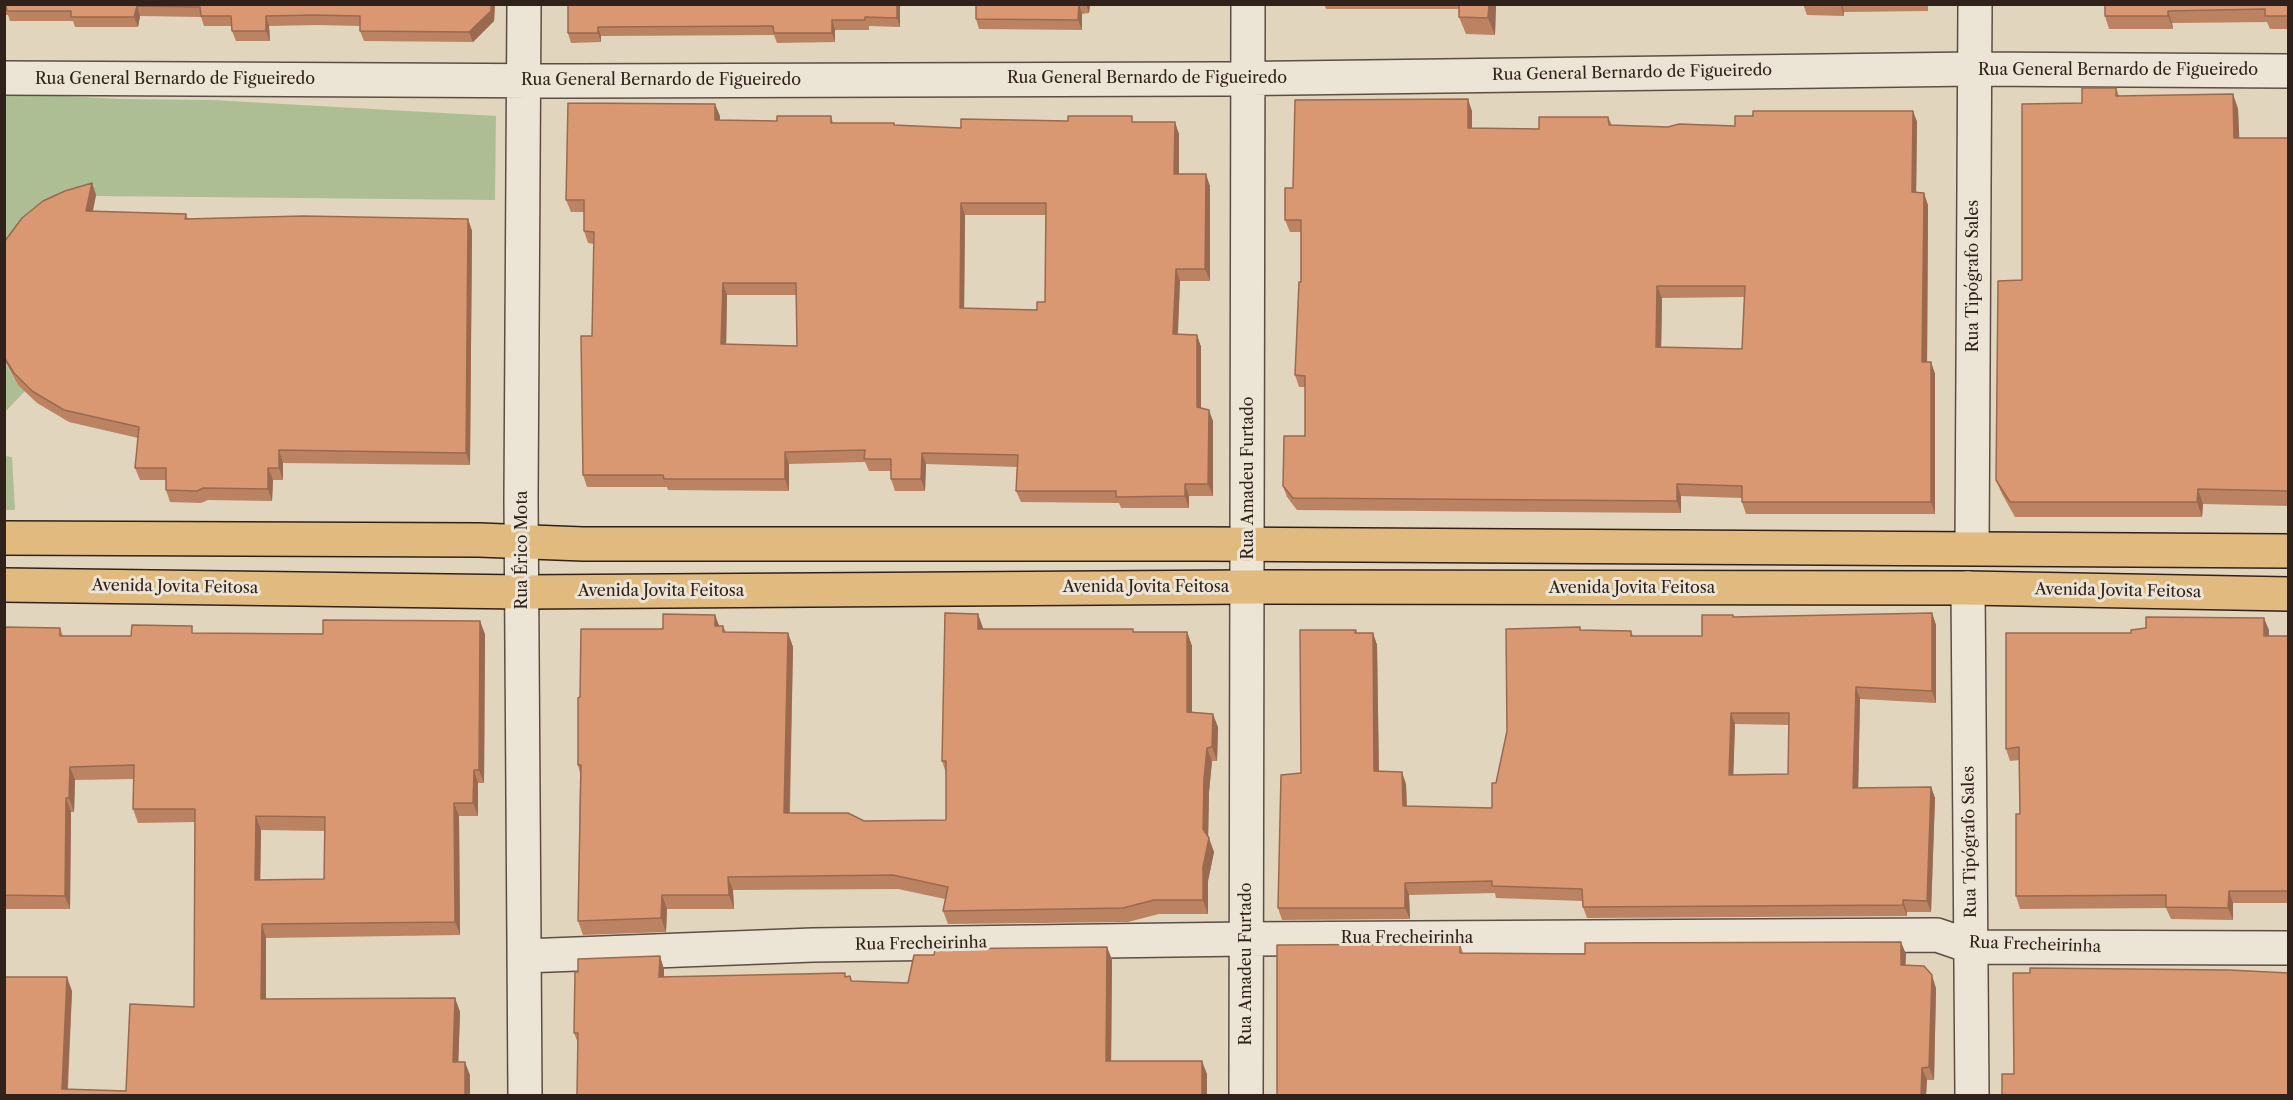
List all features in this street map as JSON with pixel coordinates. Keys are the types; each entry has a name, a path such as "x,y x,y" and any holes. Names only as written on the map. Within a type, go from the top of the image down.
{"main road":[{"path":"4,538 523,541 583,544 2289,550"},
{"name":"Avenida Jovita Feitosa","path":"4,585 522,592 1248,586 1968,588 2289,594"}],"street":[{"name":"Rua Érico Mota","path":"524,4 522,592 525,1095"},
{"name":"Rua Amadeu Furtado","path":"1246,1095 1248,4"},
{"name":"Rua Tipógrafo Sales","path":"1972,548 1975,4"},
{"name":"Rua General Bernardo de Figueiredo","path":"4,78 524,80 1248,78 1974,69 2289,71"},
{"name":"Rua Tipógrafo Sales","path":"1968,588 1972,1095"},
{"name":"Rua Frecheirinha","path":"524,956 813,945 1245,939 1937,935 1971,947 2289,948"}],"green space":[{"path":"5,93 121,99 212,100 496,116 495,200 96,196 5,263"},
{"path":"4,361 18,385 25,391 5,412"},
{"path":"5,456 12,457 15,510 5,510"}],"building":[{"path":"4,4 491,4 491,11 469,32 360,31 360,16 313,15 266,16 266,31 232,31 231,16 201,16 200,7 137,6 134,17 71,17 71,11 7,11"},
{"path":"568,4 897,4 897,18 865,17 865,20 832,20 832,33 774,33 773,26 598,27 598,33 568,33"},
{"path":"976,4 1079,4 1078,20 976,19"},
{"path":"1459,4 1489,4 1488,18 1459,17"},
{"path":"2105,4 2289,4 2289,16 2265,16 2265,9 2168,11 2168,16 2105,16"},
{"path":"2082,88 2116,88 2116,96 2233,94 2234,138 2289,138 2289,491 2198,489 2197,502 2010,502 1996,480 1998,281 2022,280 2022,104 2082,103"},
{"path":"1468,99 1468,128 1539,129 1539,117 1608,117 1609,125 1735,126 1735,116 1753,116 1753,111 1913,111 1912,192 1924,193 1922,362 1931,362 1931,502 1742,502 1742,486 1677,484 1677,501 1293,498 1283,486 1284,436 1305,436 1305,376 1295,375 1299,282 1301,282 1301,220 1285,220 1285,188 1293,188 1295,100","holes":["1657,286 1745,286 1742,349 1656,347"]},
{"path":"568,103 715,104 715,120 777,121 777,116 831,116 831,123 894,123 894,125 961,128 961,119 1068,121 1068,116 1132,116 1132,122 1175,122 1174,174 1206,174 1205,269 1176,269 1173,334 1197,335 1197,407 1209,410 1208,484 1185,484 1185,496 1116,497 1116,491 1016,491 1018,455 922,453 921,479 891,479 891,459 864,459 865,450 785,452 785,479 664,479 663,475 583,475 581,336 592,336 594,232 584,231 584,200 566,200","holes":["961,203 1046,203 1045,302 1037,302 1037,310 960,308","723,283 796,283 797,346 721,344"]},
{"path":"92,183 86,211 186,214 185,219 303,216 468,219 466,453 279,450 279,468 268,468 268,489 166,490 166,468 135,468 139,427 64,410 32,391 14,373 4,357 5,241 22,218 43,201 65,191"},
{"path":"945,613 978,614 978,629 1133,629 1133,632 1187,632 1187,712 1213,714 1212,747 1207,748 1204,779 1203,829 1209,838 1203,867 1203,900 1154,900 1123,908 943,911 948,887 893,875 728,877 729,895 662,895 661,918 578,921 581,765 578,765 578,698 580,697 581,629 663,629 663,614 715,615 715,626 723,626 723,632 788,633 784,813 848,813 864,821 946,820 946,761 942,761"},
{"path":"1932,613 1932,691 1856,687 1853,788 1931,787 1927,901 1903,900 1903,905 1583,907 1582,889 1492,886 1492,881 1405,883 1405,908 1278,908 1281,775 1301,773 1300,630 1356,630 1355,633 1373,633 1374,771 1402,772 1403,806 1492,808 1492,783 1496,783 1507,731 1506,629 1580,627 1580,630 1631,631 1631,636 1702,636 1702,615 1733,615 1733,617","holes":["1731,713 1789,713 1788,774 1729,775"]},
{"path":"2146,617 2264,618 2264,636 2289,636 2289,891 2229,891 2228,908 2166,907 2166,895 2016,896 2016,814 2020,814 2019,747 2006,749 2006,633 2131,633 2131,630 2146,628"},
{"path":"323,620 480,621 479,770 474,770 473,803 454,803 455,922 262,924 261,999 455,998 453,1062 465,1062 465,1095 4,1095 4,977 67,977 62,1089 126,1091 130,1004 194,1007 195,809 133,809 134,765 70,767 69,798 66,798 65,896 4,895 4,627 60,628 60,636 131,636 132,625 192,626 192,633 323,634","holes":["256,816 325,817 324,879 255,880"]},
{"path":"1901,942 1901,965 1924,966 1932,975 1929,1067 1922,1068 1921,1095 1277,1095 1277,945 1460,944 1460,953 1585,954 1585,943"},
{"path":"1107,947 1106,1061 1202,1061 1202,1095 577,1095 578,1033 574,1033 575,972 578,972 578,959 660,956 659,977 845,973 845,977 850,976 851,981 908,983 914,955 934,955 935,949"},
{"path":"2030,968 2229,970 2289,973 2289,1095 2002,1095 2002,1074 2014,1074 2013,973 2030,973"}]}
